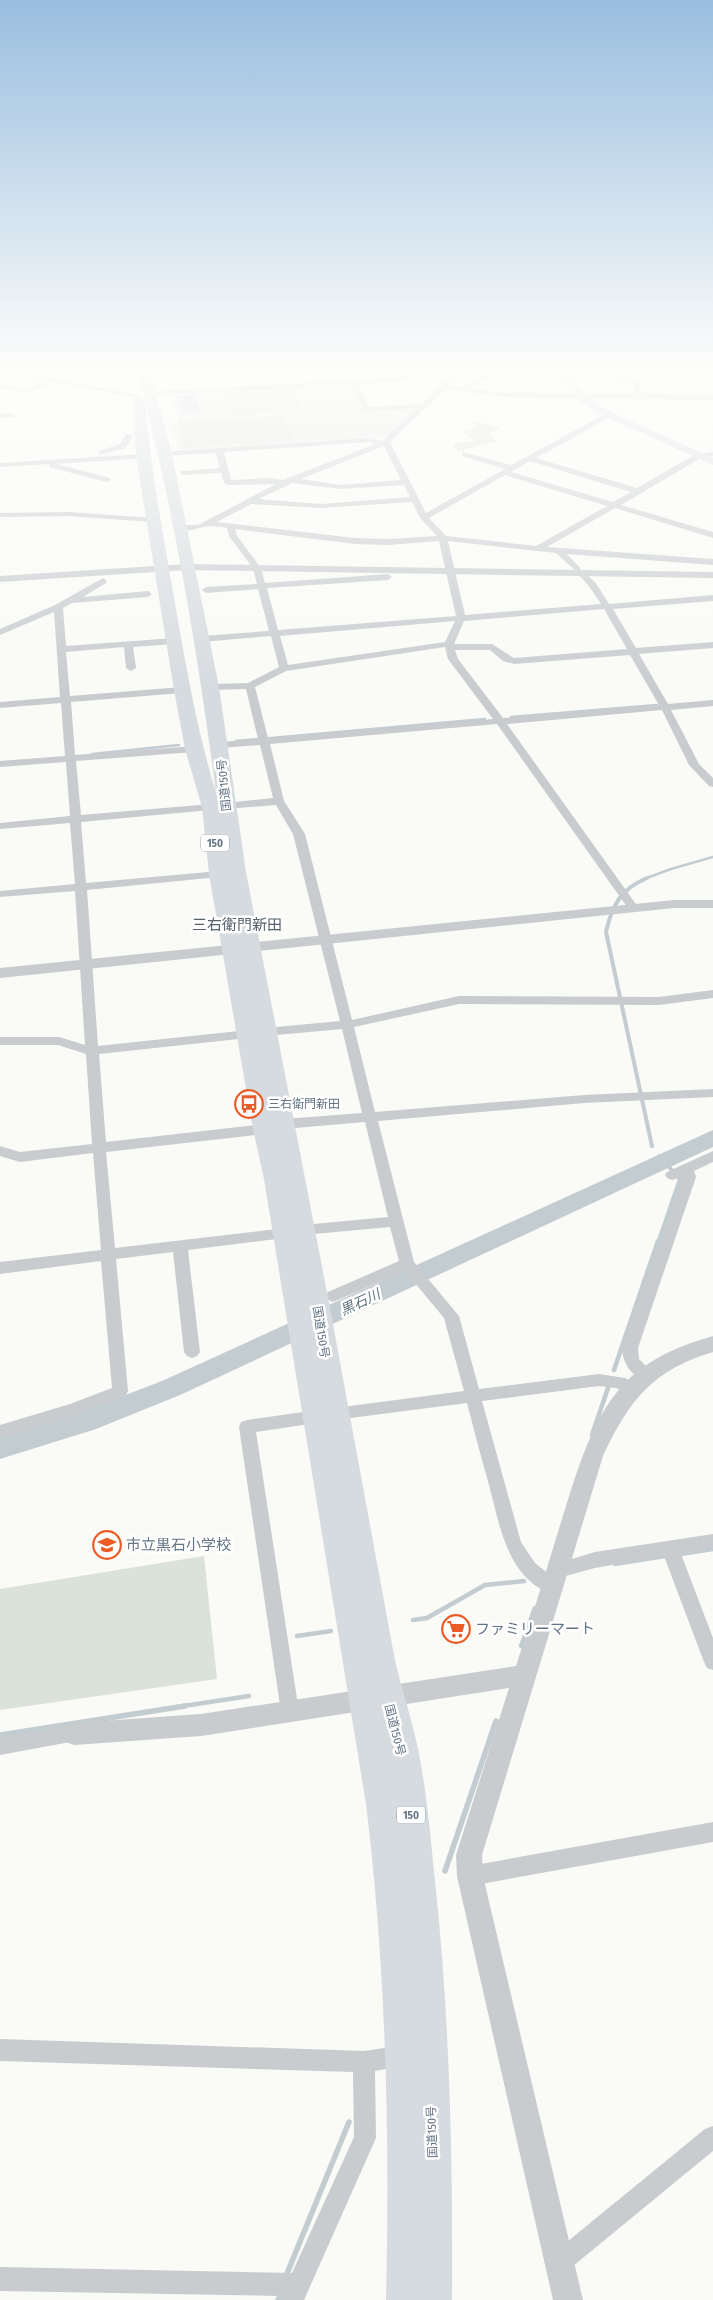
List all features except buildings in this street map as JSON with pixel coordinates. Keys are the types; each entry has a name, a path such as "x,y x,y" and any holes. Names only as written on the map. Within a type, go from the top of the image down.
{"highway":[{"name":"国道150号","path":"146,477 182,690 194,749 218,807 257,1033 284,1124 294,1232"},
{"name":"国道150号","path":"170,477 211,687 220,746 218,807 219,874 241,949"},
{"name":"国道150号","path":"257,1033 265,1129 316,1320 326,1416 376,1699 374,1742 395,1923 404,2056 408,2214 406,2300"},
{"name":"国道150号","path":"376,1699 398,1732 412,1823 425,1952 430,2031 433,2170 432,2300"}],"street":[{"path":"97,477 107,480"},
{"path":"227,477 228,482 270,480 341,487 406,482"},
{"path":"208,524 249,501 298,477"},
{"path":"403,477 424,517 443,538 461,618 449,646 453,659 500,721 627,899"},
{"path":"424,517 495,477"},
{"path":"530,477 713,535"},
{"path":"593,477 638,491"},
{"path":"539,548 662,477"},
{"path":"249,501 321,506 415,499"},
{"path":"0,515 68,514 153,520"},
{"path":"644,526 657,518"},
{"path":"180,528 208,524 355,541 388,542 443,538 559,551 713,562"},
{"path":"230,526 233,536 257,568 284,668"},
{"path":"559,551 592,584 665,707 694,764 713,784"},
{"path":"0,579 186,567 713,575"},
{"path":"579,572 713,570"},
{"path":"206,590 388,577"},
{"path":"0,632 58,607 103,581"},
{"path":"70,600 148,594"},
{"path":"202,639 713,598"},
{"path":"0,1432 74,1409 120,1391 99,1147 81,887 58,607"},
{"path":"62,648 174,641"},
{"path":"128,644 131,668"},
{"path":"211,687 250,686 284,668 449,646 492,647 506,659 514,661 713,645"},
{"path":"250,686 278,802 299,834 407,1264 451,1316 513,1543 523,1562 538,1579 556,1578 595,1560 713,1541"},
{"path":"0,705 182,690"},
{"path":"220,746 263,740 713,703"},
{"path":"0,764 194,749"},
{"path":"0,826 278,802"},
{"path":"0,894 219,874"},
{"path":"0,973 611,911 627,899 674,904 713,904"},
{"path":"0,1041 58,1041 92,1051 346,1025 459,1000 659,1001 713,994"},
{"path":"284,1124 370,1116 713,1093"},
{"path":"0,1151 20,1157 265,1129"},
{"path":"639,1381 630,1357 630,1348 689,1177 680,1172 713,1156"},
{"path":"0,1268 396,1221"},
{"path":"180,1246 192,1352"},
{"path":"316,1320 407,1264"},
{"path":"568,2300 470,1876 469,1860 472,1840 594,1456 609,1421 639,1381 667,1360 690,1350 713,1344"},
{"path":"290,1712 247,1427 599,1380 639,1381"},
{"path":"670,1548 713,1662"},
{"path":"0,1746 74,1734 174,1728 525,1675"},
{"path":"470,1876 713,1832"},
{"path":"0,2050 364,2062 404,2056"},
{"path":"0,2279 295,2293 365,2138 364,2062"},
{"path":"559,2263 713,2137"}],"shaded area":[{"path":"204,1556 217,1679 0,1710 0,1589"}],"waterway":[{"path":"511,717 657,705"},
{"path":"236,741 485,719"},
{"path":"92,754 179,745"},
{"path":"644,879 713,857"},
{"path":"647,878 630,887 619,899 611,914 606,932 652,1146"},
{"name":"黒石川","path":"0,1448 87,1422 171,1388 713,1138"},
{"path":"658,1243 680,1179 659,1156"},
{"path":"614,1370 658,1241"},
{"path":"592,1435 609,1385"},
{"path":"681,1554 713,1549"},
{"path":"615,1564 665,1556"},
{"path":"413,1620 427,1618 485,1585 524,1581"},
{"path":"521,1646 535,1608"},
{"path":"297,1636 331,1631"},
{"path":"177,1707 249,1696"},
{"path":"0,1735 185,1706"},
{"path":"445,1871 496,1721"},
{"path":"286,2276 349,2122"}],"place":[{"name":"三右衛門新田","path":"249,1104"},
{"name":"市立黒石小学校","path":"107,1545"},
{"name":"ファミリーマート","path":"456,1629"}],"district":[{"name":"三右衛門新田","path":"237,925"}]}
